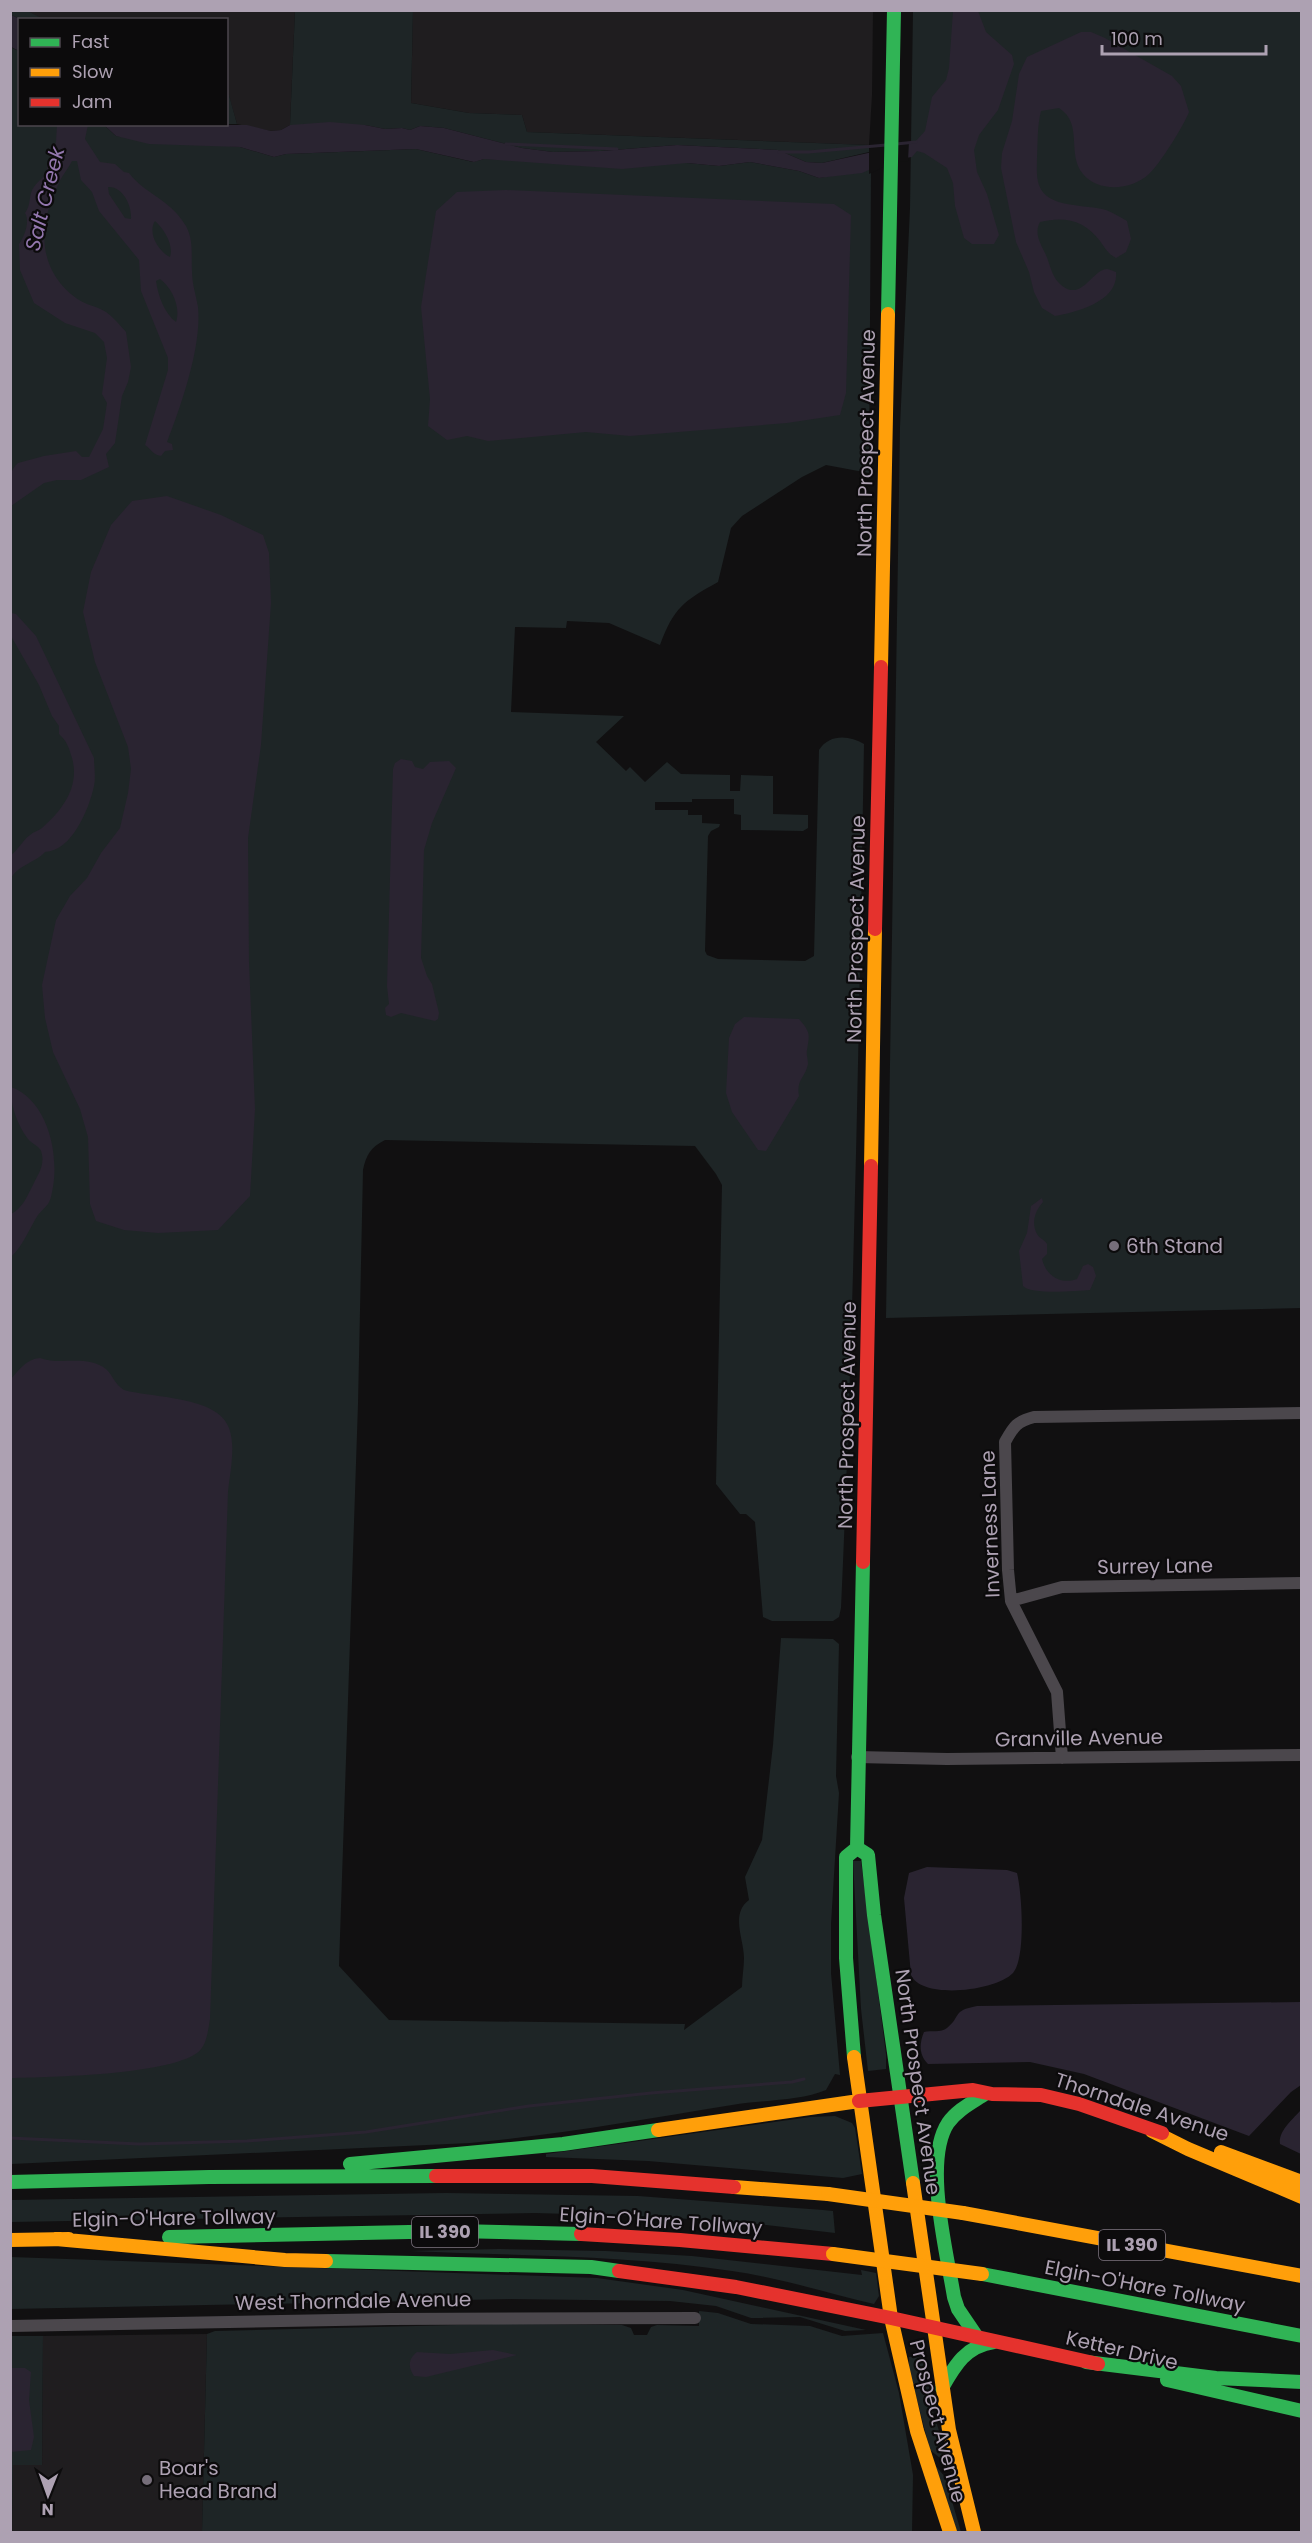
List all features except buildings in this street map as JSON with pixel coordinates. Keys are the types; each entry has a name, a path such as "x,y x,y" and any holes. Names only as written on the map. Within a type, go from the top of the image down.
{"main road":[{"name":"North Prospect Avenue","path":"857,1848 857,1757 867,1399 894,10"},
{"name":"North Prospect Avenue","path":"857,1848 867,1855 934,2326"},
{"name":"North Prospect Avenue","path":"857,1848 846,1857 848,2013 891,2318"},
{"name":"Thorndale Avenue","path":"208,2177 552,2145 859,2101 973,2090 985,2094 1052,2096 1302,2182"},
{"path":"978,2337 958,2309 954,2297 936,2162 941,2135 948,2122 985,2094"},
{"path":"1152,2131 1188,2149 1302,2197"},
{"name":"Elgin-O'Hare Tollway","path":"10,2182 208,2177 592,2176 828,2194 963,2213 1302,2276"},
{"name":"Elgin-O'Hare Tollway","path":"10,2240 403,2232 628,2235 833,2254 982,2274 1302,2336"},
{"path":"56,2239 285,2260 591,2267 746,2289 934,2326"},
{"name":"Prospect Avenue","path":"891,2318 917,2431 950,2532"},
{"name":"Ketter Drive","path":"934,2326 1302,2411"},
{"name":"Prospect Avenue","path":"934,2326 954,2458 974,2532"},
{"path":"942,2388 960,2357 983,2343 1001,2342"},
{"path":"1086,2362 1216,2378 1302,2382"}],"street":[{"name":"Inverness Lane","path":"1062,1758 1057,1692 1022,1627 1011,1601 1008,1570 1005,1442 1019,1421 1034,1417 1302,1413"},
{"name":"Surrey Lane","path":"1011,1601 1062,1587 1302,1583"},
{"name":"Granville Avenue","path":"857,1757 947,1759 1302,1755"},
{"name":"West Thorndale Avenue","path":"10,2326 390,2319 696,2318"}],"shaded area":[{"path":"11,10 28,11 41,18 18,18 11,15"},
{"path":"413,10 411,103 469,113 522,115 527,132 869,145 869,152 822,163 806,162 778,150 677,145 553,152 522,148 444,128 420,126 410,130 365,125 290,125 295,11"},
{"path":"28,11 295,11 290,125 281,130 271,131 237,124 228,96 228,18 40,18"},
{"path":"413,11 873,11 869,145 527,132 522,115 469,113 411,103"},
{"path":"913,11 1301,11 1301,1308 886,1318 900,427 910,208"},
{"path":"10,47 18,51 18,126 105,126 116,136 240,147 274,157 286,154 416,149 473,162 484,159 687,163 719,166 750,162 799,171 819,178 871,169 869,473 826,465 802,477 742,516 731,528 718,582 682,606 670,622 660,645 609,623 567,621 566,628 515,627 511,712 624,716 596,742 626,771 630,767 645,782 667,762 681,774 730,775 730,791 740,791 741,775 773,776 773,814 808,815 808,828 803,831 741,830 741,815 734,814 734,799 655,802 655,810 688,810 688,815 702,815 702,823 720,824 708,836 705,951 707,955 718,959 805,961 814,956 819,750 828,741 840,738 852,739 864,744 853,1284 846,1500 839,1617 833,1621 772,1621 763,1617 755,1522 746,1514 740,1514 716,1484 722,1185 695,1146 385,1140 376,1146 368,1156 363,1170 358,1404 339,1966 389,2020 685,2024 684,2030 742,1987 744,1958 739,1919 743,1906 749,1900 745,1877 762,1840 773,1745 781,1638 833,1639 839,1644 836,1776 839,1793 831,1924 831,1973 840,2075 835,2074 826,2090 816,2094 503,2140 11,2164"},
{"path":"228,95 229,95 237,124 228,124"},
{"path":"853,1861 861,1861 886,2069 868,2071 861,2009"},
{"path":"835,2116 852,2123 855,2128 862,2174 843,2178 648,2161 546,2157 546,2154 810,2117"},
{"path":"446,2193 638,2196 833,2211 835,2233 740,2222 535,2213 11,2222 11,2200"},
{"path":"499,2249 606,2251 692,2256 862,2275 861,2270 876,2273 879,2296 874,2304 750,2274 652,2262 410,2251"},
{"path":"11,2257 597,2278 683,2290 866,2330 845,2331 800,2317 751,2318 716,2306 670,2301 510,2299 11,2309"},
{"path":"699,2311 718,2313 751,2324 810,2326 842,2336 883,2333 899,2393 913,2475 912,2532 202,2532 207,2334 215,2331 496,2324 622,2325 631,2328 634,2335 647,2335 651,2327 657,2325 699,2326"},
{"path":"207,2334 202,2532 12,2532 13,2465 42,2465 43,2336"},
{"path":"10,2336 43,2336 42,2465 13,2465 12,2532 10,2532"},
{"path":"925,2355 932,2408 948,2460 945,2462 930,2450 909,2369 909,2357"},
{"path":"935,2465 945,2477 961,2532 957,2532"}],"water":[{"path":"953,11 978,11 986,32 1012,55 1014,64 998,110 979,135 974,150 977,172 987,194 999,235 994,244 972,244 964,238 955,206 953,183 947,168 917,151 912,157 891,160 862,173 819,178 799,171 750,162 719,166 687,163 622,169 484,159 474,162 416,149 286,154 274,157 240,147 149,144 116,136 105,126 247,125 271,131 281,130 290,125 330,122 385,129 410,130 420,126 444,128 522,148 553,152 677,145 778,150 806,162 822,163 914,143 925,131 932,97 946,80"},
{"path":"11,15 18,18 18,50 11,47"},
{"path":"1081,32 1091,32 1105,38 1172,76 1181,86 1189,112 1171,144 1149,174 1125,186 1106,187 1090,180 1078,166 1073,131 1067,115 1059,108 1041,111 1038,128 1037,179 1043,193 1059,202 1098,208 1114,214 1127,221 1131,239 1126,252 1116,258 1094,234 1081,224 1058,219 1040,222 1038,234 1040,242 1054,276 1067,289 1080,288 1096,274 1107,269 1116,272 1111,291 1104,298 1085,308 1055,316 1042,308 1016,242 1001,168 1002,153 1012,121 1019,74 1027,57"},
{"name":"Salt Creek","path":"57,126 88,126 85,139 100,162 115,164 124,172 129,173 179,217 189,232 191,243 193,280 198,307 197,339 184,394 167,442 172,444 173,450 165,451 161,456 145,445 168,370 168,358 141,291 139,260 99,211 92,192 81,180 77,161 72,161 59,182 47,216 45,246 48,260 54,274 76,298 106,312 126,332 131,367 122,396 115,443 106,454 109,467 81,480 57,480 44,483 11,506 10,477 14,467 18,463 44,456 76,451 82,457 89,457 103,429 107,403 102,394 107,358 104,342 95,333 65,323 34,303 20,270 19,244 26,228 25,213 32,190 47,173 47,165 56,142","holes":["108,187 126,198 131,219 125,218 109,194","155,221 162,228 171,247 170,257 155,242 152,231","160,279 172,293 177,310 176,322 162,303 156,281"]},
{"path":"506,190 834,204 851,215 846,393 840,415 787,423 630,436 586,432 488,441 467,436 447,440 428,426 430,399 421,307 436,211 457,192"},
{"path":"167,496 221,515 263,535 269,553 271,603 261,745 248,838 249,962 255,1109 250,1196 218,1230 158,1233 124,1230 96,1221 90,1204 88,1137 80,1109 53,1052 45,1018 42,985 56,920 70,896 87,878 101,853 120,828 131,769 128,747 95,662 83,612 91,572 111,525 132,501"},
{"path":"11,613 16,614 36,636 94,758 95,776 88,806 71,837 55,850 45,852 23,867 11,878 11,855 27,837 50,821 63,805 72,788 74,768 69,748 59,734 59,726 11,636"},
{"path":"401,759 412,761 415,767 423,769 430,762 449,761 456,768 432,823 424,850 421,958 432,984 439,1013 435,1021 401,1013 391,1017 386,1015 385,1008 389,1004 387,986 393,769 395,763"},
{"path":"744,1017 799,1019 808,1033 808,1064 800,1083 799,1096 766,1151 758,1150 732,1112 726,1093 729,1038 735,1024"},
{"path":"11,1087 34,1103 42,1115 52,1143 54,1173 49,1202 11,1257 11,1214 24,1201 39,1174 42,1156 40,1149 28,1139 18,1121 13,1107"},
{"path":"1042,1198 1043,1202 1034,1221 1037,1234 1047,1244 1047,1254 1042,1259 1044,1265 1055,1278 1071,1281 1077,1279 1083,1266 1088,1264 1093,1267 1096,1276 1090,1290 1035,1291 1023,1286 1019,1251 1027,1233 1031,1206"},
{"path":"40,1358 90,1362 106,1369 124,1390 198,1404 212,1410 222,1418 231,1435 210,2019 203,2046 197,2053 182,2060 160,2066 107,2073 11,2078 10,1380 27,1363"},
{"path":"927,1867 1007,1870 1017,1873 1021,1909 1021,1940 1020,1954 1013,1973 991,1984 960,1990 929,1988 918,1983 911,1975 904,1898 909,1873"},
{"path":"1301,2002 1301,2085 1291,2092 1249,2136 1084,2074 1030,2062 928,2064 921,2049 924,2032 945,2030 960,2012 977,2006"},
{"path":"1301,2110 1301,2154 1280,2144 1280,2139 1287,2125"},
{"path":"493,2350 517,2355 426,2377 414,2376 410,2366 412,2357 417,2352 450,2354"},
{"path":"10,2368 25,2368 31,2372 29,2400 34,2437 31,2450 11,2452"}],"pier":[{"path":"909,141 908,161 892,163 869,174 869,149"}],"waterway":[{"path":"896,144 916,142"},
{"path":"506,144 617,149"},
{"path":"779,152 809,152 886,145"},
{"path":"10,2138 139,2144 247,2141 366,2132 529,2106 651,2093 792,2082 804,2079"}],"traffic: fast":[{"path":"888,314 894,10"},
{"path":"854,2057 846,1958 846,1857 857,1848 863,1562"},
{"path":"857,1848 868,1855 874,1915 913,2183"},
{"path":"977,2337 958,2309 954,2297 942,2233 937,2160 941,2140 948,2123 960,2110 985,2094"},
{"path":"350,2164 563,2144 658,2130"},
{"path":"10,2182 209,2177 436,2176"},
{"path":"169,2237 457,2231 581,2234"},
{"path":"326,2261 591,2267 619,2271"},
{"path":"982,2274 1302,2336"},
{"path":"942,2388 962,2358 976,2348 994,2342"},
{"path":"1086,2362 1216,2378 1302,2382"},
{"path":"1167,2380 1302,2411"}],"traffic: slow":[{"path":"881,667 888,314"},
{"path":"871,1166 875,929"},
{"path":"854,2057 891,2318 917,2431 950,2532"},
{"path":"658,2130 859,2101"},
{"path":"1152,2131 1188,2149 1302,2197"},
{"path":"1221,2152 1302,2182"},
{"path":"913,2183 949,2430 974,2532"},
{"path":"734,2187 828,2194"},
{"path":"828,2194 963,2213"},
{"path":"963,2213 1302,2276"},
{"path":"56,2239 285,2260 326,2261"},
{"path":"10,2240 69,2239"},
{"path":"833,2254 982,2274"}],"traffic: jam":[{"path":"875,929 881,667"},
{"path":"863,1562 871,1166"},
{"path":"859,2101 973,2090 992,2094 1041,2095 1079,2104 1162,2133"},
{"path":"436,2176 592,2176 734,2187"},
{"path":"581,2234 680,2240 833,2254"},
{"path":"619,2271 736,2287 891,2318"},
{"path":"891,2318 1098,2364"}],"place":[{"name":"6th Stand","path":"1114,1246"},
{"name":"Boar's Head Brand","path":"147,2480"}]}
